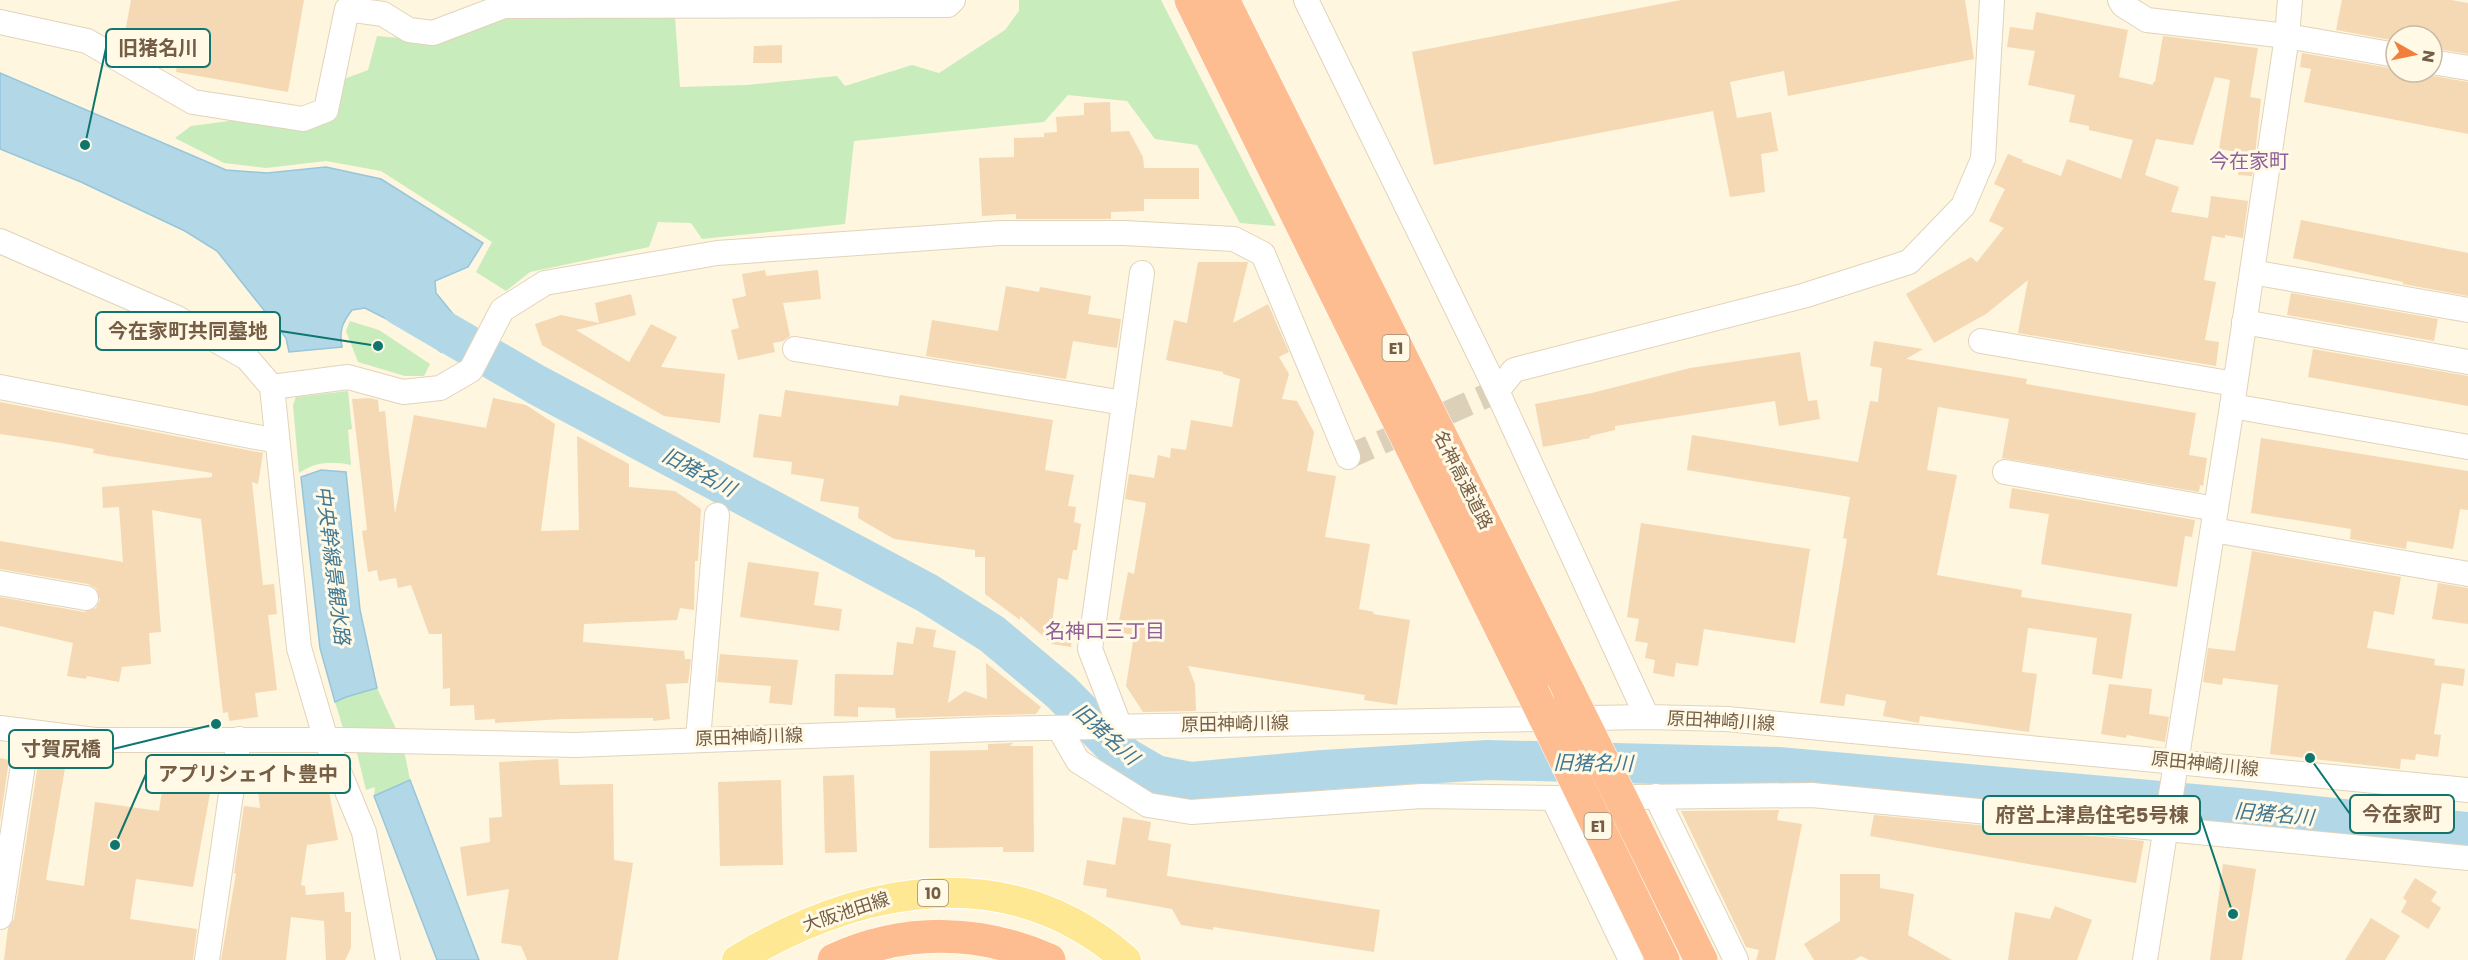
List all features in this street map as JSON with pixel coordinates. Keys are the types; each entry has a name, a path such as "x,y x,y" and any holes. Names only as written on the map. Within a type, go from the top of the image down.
{"highway":[{"name":"名神高速道路","path":"1191,0 1663,960"},
{"name":"名神高速道路","path":"1223,0 1701,960"},
{"path":"834,960 884,942 944,935 973,937 1001,943 1049,960"}],"main road":[{"name":"大阪池田線","path":"737,960 785,933 837,911 891,897 939,892 990,897 1039,909 1089,933 1126,960"}],"street":[{"path":"0,22 87,41 193,102 303,119 327,110 347,9 382,14 409,30 433,33 504,6 948,5 953,0"},
{"path":"1306,0 1497,391 1647,717"},
{"path":"1497,391 1514,370 1803,296 1909,262 1963,206 1983,159 1992,0"},
{"path":"2120,0 2147,20 2287,36 2384,53"},
{"path":"2145,960 2252,272 2287,36 2290,0"},
{"path":"2444,64 2468,68"},
{"path":"0,241 177,318 248,358 281,386 348,377 403,392 440,388 471,370 502,310 545,284 717,253 1000,232 1154,233 1234,239 1263,254 1348,458"},
{"path":"2252,272 2468,310"},
{"path":"1120,727 1090,649 1142,273"},
{"path":"2244,322 2468,362"},
{"path":"1981,341 2468,447"},
{"path":"795,349 1124,403"},
{"path":"281,386 278,441 299,648 337,740 364,832 388,960"},
{"path":"0,387 278,441"},
{"path":"2005,472 2468,574"},
{"path":"698,739 717,515"},
{"path":"2214,518 2468,559"},
{"path":"0,583 86,598"},
{"name":"原田神崎川線","path":"0,728 95,740 337,740 575,745 1059,728 1647,717 1728,719 2176,770 2468,790"},
{"path":"1059,728 1078,761 1148,805 1191,812 1422,796 1553,798 1812,795 2167,822 2468,858"},
{"path":"0,917 28,732"},
{"path":"207,960 239,739"},
{"path":"1656,796 1736,960"},
{"path":"1553,798 1631,960"}],"green space":[{"path":"1019,0 1161,0 1276,226 1240,223 1197,145 1155,139 1127,101 1068,95 1044,122 854,141 845,224 702,239 691,223 658,222 649,247 530,272 506,291 476,272 492,242 381,171 326,161 266,168 224,163 175,138 191,126 237,120 307,130 337,118 344,79 368,70 377,36 434,41 512,14 675,17 680,87 747,85 837,76 845,86 912,65 939,73 1005,30 1019,11"},
{"path":"350,321 379,330 430,364 424,376 405,376 358,362 346,331"},
{"path":"348,391 352,429 348,430 351,465 324,463 299,473 293,405 296,397"},
{"path":"377,688 396,729 344,731 335,702"},
{"path":"404,750 410,780 374,796 375,787 366,790 357,753"}],"water":[{"path":"0,73 226,170 267,173 326,167 381,179 483,243 468,267 435,281 436,293 458,320 441,352 420,336 365,308 352,310 346,319 341,332 342,347 289,352 286,338 217,251 185,231 81,182 0,149"},
{"name":"中央幹線景観水路","path":"321,470 346,472 360,610 377,688 335,702 320,648 301,477"},
{"path":"410,780 479,960 437,960 374,796"}],"building":[{"path":"131,0 304,0 288,92 176,72 180,48 124,38"},
{"path":"1681,0 1965,0 1974,59 1788,96 1784,71 1730,82 1737,118 1771,112 1778,151 1761,154 1765,192 1730,197 1713,111 1434,165 1412,52"},
{"path":"2342,0 2451,0 2468,3 2468,54 2444,50 2444,24 2384,24 2384,39 2336,30"},
{"path":"2036,12 2128,30 2119,77 2153,85 2163,36 2258,48 2250,97 2261,99 2255,155 2219,149 2230,80 2215,77 2193,145 2156,139 2145,175 2179,187 2171,212 2208,218 2211,196 2248,201 2243,238 2225,235 2225,238 2212,236 2204,280 2216,282 2205,340 2219,342 2216,366 2018,333 2028,280 1986,314 1934,343 1906,294 1971,257 1977,262 2004,228 1989,221 2005,189 1994,184 2008,154 2023,160 2022,162 2061,176 2067,159 2121,179 2133,140 2089,130 2089,126 2069,122 2075,95 2028,85 2035,51 2007,47 2010,27 2033,30"},
{"path":"782,45 782,63 753,63 754,46"},
{"path":"2302,53 2384,67 2384,84 2444,84 2444,78 2468,82 2468,134 2304,102 2311,69 2300,67"},
{"path":"1110,102 1111,132 1129,131 1143,157 1144,168 1199,168 1199,199 1144,199 1144,211 1111,212 1111,219 1016,219 1016,214 982,216 979,158 1014,157 1014,138 1044,137 1044,133 1057,132 1056,117 1084,115 1084,103"},
{"path":"2241,158 2254,160 2252,176 2238,175"},
{"path":"2301,220 2468,253 2468,296 2403,284 2403,282 2293,258"},
{"path":"1198,262 1248,262 1233,323 1268,304 1289,352 1279,357 1289,374 1282,399 1297,401 1314,432 1307,471 1336,476 1325,537 1370,544 1359,609 1374,612 1373,614 1410,620 1397,705 1364,700 1365,695 1188,666 1195,684 1196,711 1143,712 1126,686 1134,635 1117,632 1128,572 1134,574 1146,503 1125,499 1129,474 1154,478 1158,455 1170,458 1171,448 1186,450 1191,420 1232,427 1240,379 1223,374 1223,372 1166,360 1174,320 1187,323"},
{"path":"765,270 766,276 818,270 821,299 783,303 790,336 783,341 773,343 775,352 738,360 731,330 739,328 732,299 746,296 742,274"},
{"path":"1006,286 1039,292 1040,287 1091,296 1088,314 1121,319 1117,348 1073,341 1066,379 926,356 932,320 998,331"},
{"path":"2291,293 2438,319 2434,341 2287,315"},
{"path":"631,294 636,315 576,330 629,362 651,324 677,337 661,367 725,374 720,423 664,416 542,345 535,324 561,315 599,323 595,303"},
{"path":"1874,341 1923,349 1906,359 2027,379 2026,384 2196,413 2189,455 2207,458 2203,486 2200,485 2199,492 2002,458 2009,419 1938,407 1927,470 1957,475 1937,575 2022,590 2021,597 2132,614 2122,679 2092,674 2097,638 2028,628 2022,672 2037,674 2029,732 1920,716 1919,723 1883,716 1886,701 1846,694 1844,706 1820,703 1847,539 1843,538 1850,497 1687,470 1692,435 1858,462 1870,401 1878,402 1882,368 1870,366"},
{"path":"2313,349 2468,376 2468,406 2308,377"},
{"path":"1800,352 1808,401 1817,400 1820,419 1779,426 1775,401 1615,426 1615,430 1590,436 1590,438 1543,447 1535,404 1592,393 1690,368"},
{"path":"785,390 898,406 900,395 1053,420 1045,470 1074,475 1068,506 1076,507 1074,522 1081,524 1077,550 1073,550 1068,580 1058,578 1052,623 1073,626 1071,647 1052,644 1020,616 1020,620 985,594 985,557 975,557 975,550 894,539 858,518 859,507 820,501 824,479 791,474 792,462 753,457 759,414 781,417"},
{"path":"493,398 526,405 555,424 541,531 579,530 577,436 629,464 629,487 675,491 701,509 698,561 695,561 694,610 680,608 677,620 584,624 583,642 684,651 685,659 691,659 688,683 666,684 670,719 653,721 653,718 563,719 495,723 495,719 475,720 474,705 450,706 450,688 443,689 442,634 429,634 411,585 398,588 396,578 379,581 377,570 368,572 362,531 367,530 352,399 378,400 379,412 385,411 395,514 414,415 486,428"},
{"path":"0,402 263,453 258,484 252,482 263,585 274,584 277,614 268,615 277,690 255,693 258,717 229,721 228,712 223,713 201,519 152,510 161,632 149,633 151,664 122,667 119,682 87,676 86,679 67,676 73,643 0,626 0,597 84,612 96,608 100,600 96,588 88,584 0,569 0,541 123,562 119,507 103,508 102,487 212,477 212,473 93,453 94,449 0,434"},
{"path":"2261,438 2468,471 2468,510 2460,509 2453,549 2407,541 2406,549 2350,539 2351,529 2251,513"},
{"path":"2012,488 2195,520 2192,537 2185,536 2177,587 2041,564 2049,514 2009,508"},
{"path":"1641,523 1810,549 1795,643 1704,629 1698,666 1676,663 1674,677 1653,673 1655,660 1645,658 1648,643 1635,641 1639,619 1627,617"},
{"path":"2252,551 2401,577 2394,615 2374,611 2367,648 2435,659 2434,665 2465,669 2463,686 2442,683 2434,734 2441,735 2438,757 2416,754 2415,760 2401,759 2400,769 2270,754 2278,685 2223,678 2222,685 2203,682 2208,648 2235,651"},
{"path":"748,562 819,572 814,605 842,609 839,631 740,617"},
{"path":"2438,583 2468,588 2468,624 2432,619"},
{"path":"916,627 936,630 933,647 956,651 948,703 965,691 987,699 986,663 1041,707 1036,714 896,718 895,708 858,707 858,717 834,716 835,674 893,675 897,642 913,644"},
{"path":"720,654 798,660 792,705 769,703 771,686 717,682"},
{"path":"2109,684 2152,689 2149,714 2169,717 2165,742 2127,735 2126,738 2101,734"},
{"path":"1013,743 1010,746 1033,746 1034,852 1003,852 1003,847 929,848 930,751 988,750 988,744"},
{"path":"0,758 9,760 0,822"},
{"path":"558,759 560,785 613,784 614,860 633,863 618,960 527,960 521,946 501,943 509,889 467,896 460,847 490,842 489,818 502,817 499,762"},
{"path":"287,760 287,763 319,760 327,781 338,840 307,845 301,885 305,886 306,895 344,892 345,912 351,912 351,948 345,960 326,960 324,921 291,917 286,960 221,960 236,874 234,873 244,806 260,808 255,764"},
{"path":"38,764 65,768 46,880 84,886 95,802 159,811 164,778 204,786 203,792 210,793 193,887 136,879 130,919 197,929 193,960 4,960 8,928 14,919"},
{"path":"854,775 857,852 825,853 823,776"},
{"path":"781,780 783,865 720,866 718,782"},
{"path":"1779,810 1777,820 1802,824 1775,960 1756,960 1759,950 1746,947 1681,811"},
{"path":"1874,815 2144,841 2136,883 1870,836"},
{"path":"1123,817 1151,822 1148,840 1171,844 1167,876 1380,910 1374,952 1213,927 1213,930 1181,925 1172,909 1106,897 1107,889 1083,885 1087,860 1115,865"},
{"path":"2223,864 2256,869 2242,960 2210,960"},
{"path":"1840,874 1880,874 1880,888 1914,894 1908,935 1952,960 1869,960 1861,956 1854,960 1814,960 1804,944 1840,921"},
{"path":"2415,878 2437,892 2431,901 2441,908 2428,929 2401,912 2407,901 2403,898"},
{"path":"2055,906 2092,920 2077,960 2008,960 2015,912 2050,919"},
{"path":"2371,918 2400,936 2385,960 2345,960"}],"waterway":[{"name":"旧猪名川","path":"401,306 537,385 927,593 992,634 1061,692 1125,757 1156,775 1191,782 1323,770 1488,760 1778,767 2250,809 2468,832"}],"tunnel":[{"path":"1348,457 1497,391"}],"place":[{"name":"旧猪名川","path":"85,145"},
{"name":"今在家町共同墓地","path":"378,346"},
{"name":"寸賀尻橋","path":"216,724"},
{"name":"今在家町","path":"2310,758"},
{"name":"アプリシェイト豊中","path":"115,845"},
{"name":"府営上津島住宅5号棟","path":"2233,914"}],"district":[{"name":"今在家町","path":"2249,161"},
{"name":"名神口三丁目","path":"1105,631"}]}
